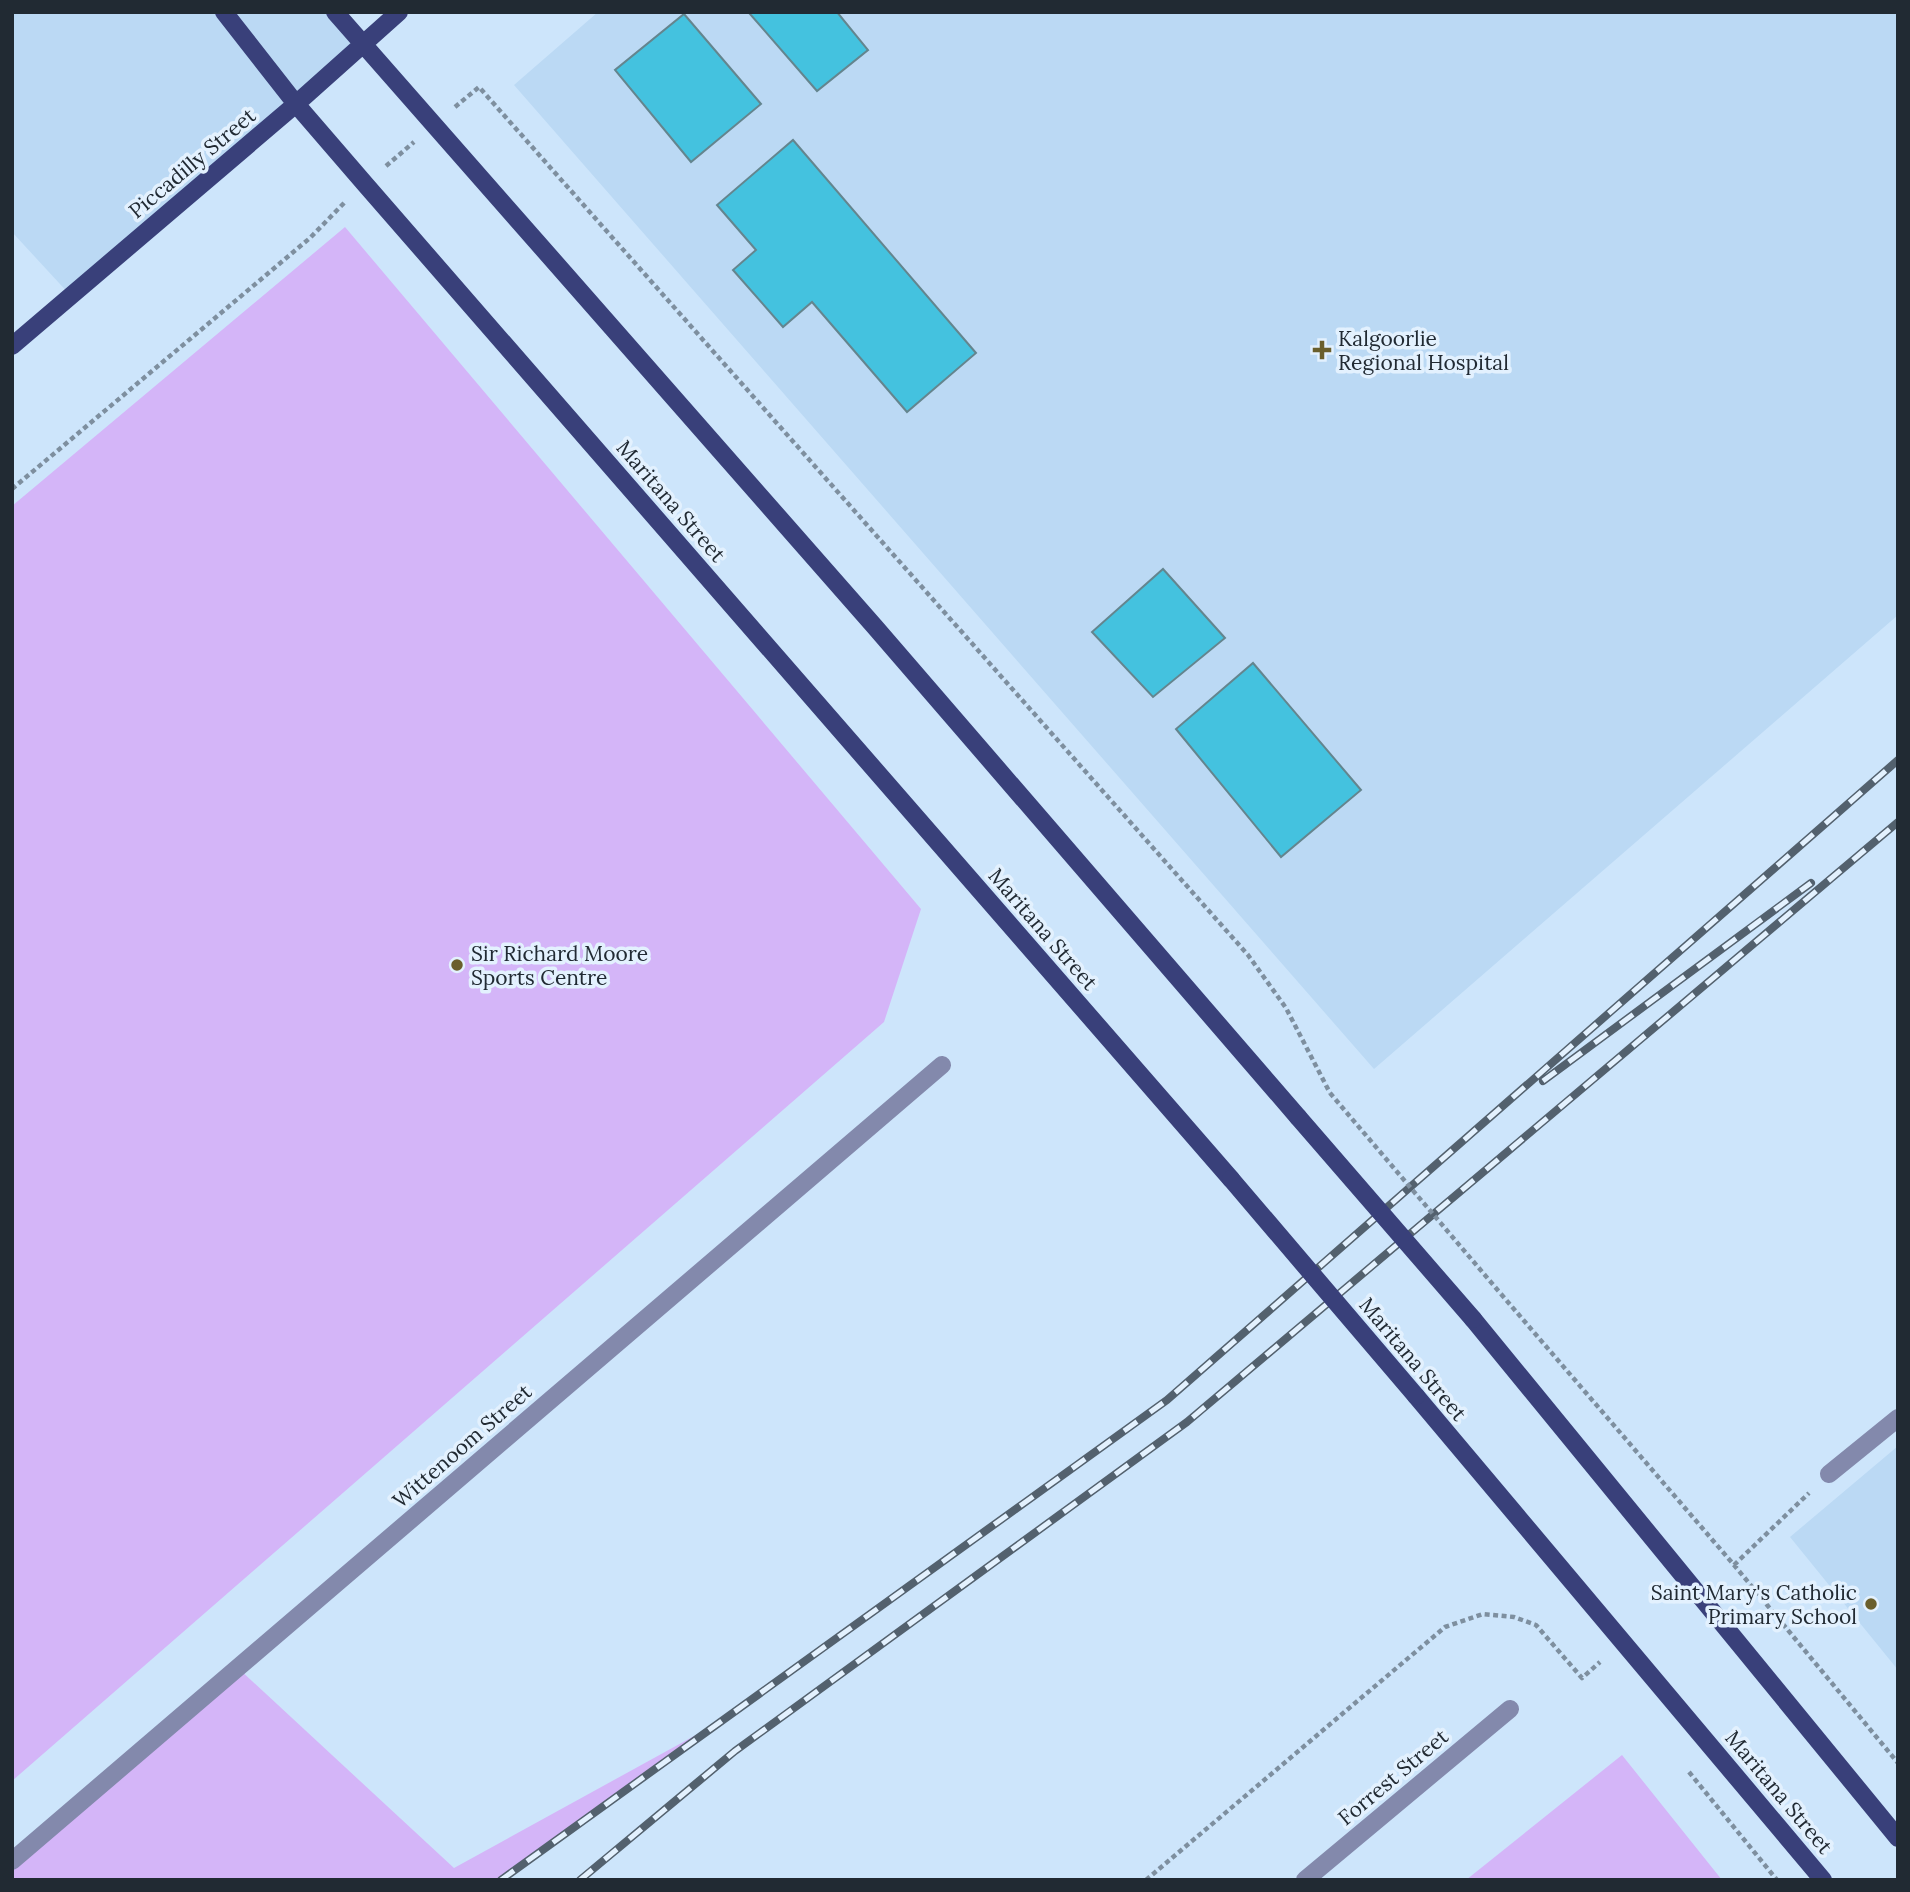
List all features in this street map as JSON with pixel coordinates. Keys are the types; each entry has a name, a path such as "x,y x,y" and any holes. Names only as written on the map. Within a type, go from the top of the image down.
{"main road":[{"name":"Maritana Street","path":"223,12 296,104 365,184 1231,1179 1823,1880"},
{"path":"335,12 866,617 1473,1319 1898,1838"},
{"name":"Piccadilly Street","path":"12,346 296,104 399,12"}],"street":[{"name":"Wittenoom Street","path":"12,1861 942,1065"},
{"path":"1829,1474 1898,1418"},
{"name":"Forrest Street","path":"1305,1880 1510,1709"}],"path":[{"path":"12,489 310,238 365,184 479,87 1248,955 1286,1008 1330,1093 1734,1565 1898,1763"},
{"path":"1734,1565 1829,1474"},
{"path":"1146,1880 1445,1627 1483,1614 1514,1617 1536,1625 1582,1678 1600,1662"}],"shaded area":[{"path":"12,12 334,12 363,45 71,296 12,232"},
{"name":"Kalgoorlie Regional Hospital","path":"598,12 1898,12 1898,615 1374,1069 514,85"},
{"name":"Sir Richard Moore Sports Centre","path":"345,227 921,909 884,1022 12,1781 12,506"},
{"name":"Saint Mary's Catholic Primary School","path":"1898,1446 1898,1670 1790,1537"},
{"path":"238,1668 454,1868 714,1725 501,1880 12,1880 12,1861"},
{"path":"1622,1755 1722,1880 1466,1880"}],"building":[{"path":"837,12 868,50 817,91 750,14"},
{"path":"684,14 761,104 691,162 615,70"},
{"path":"793,140 976,353 907,412 812,302 783,327 733,270 756,250 717,205"},
{"path":"1163,569 1225,638 1153,697 1092,632"},
{"path":"1253,663 1361,790 1281,857 1176,729"}],"railway":[{"path":"501,1880 1167,1400 1898,760"},
{"path":"580,1880 735,1751 1187,1422 1898,822"},
{"path":"1543,1081 1811,883"}],"place":[{"name":"Kalgoorlie Regional Hospital","path":"1322,350"},
{"name":"Sir Richard Moore Sports Centre","path":"457,965"},
{"name":"Saint Mary's Catholic Primary School","path":"1871,1604"}]}
